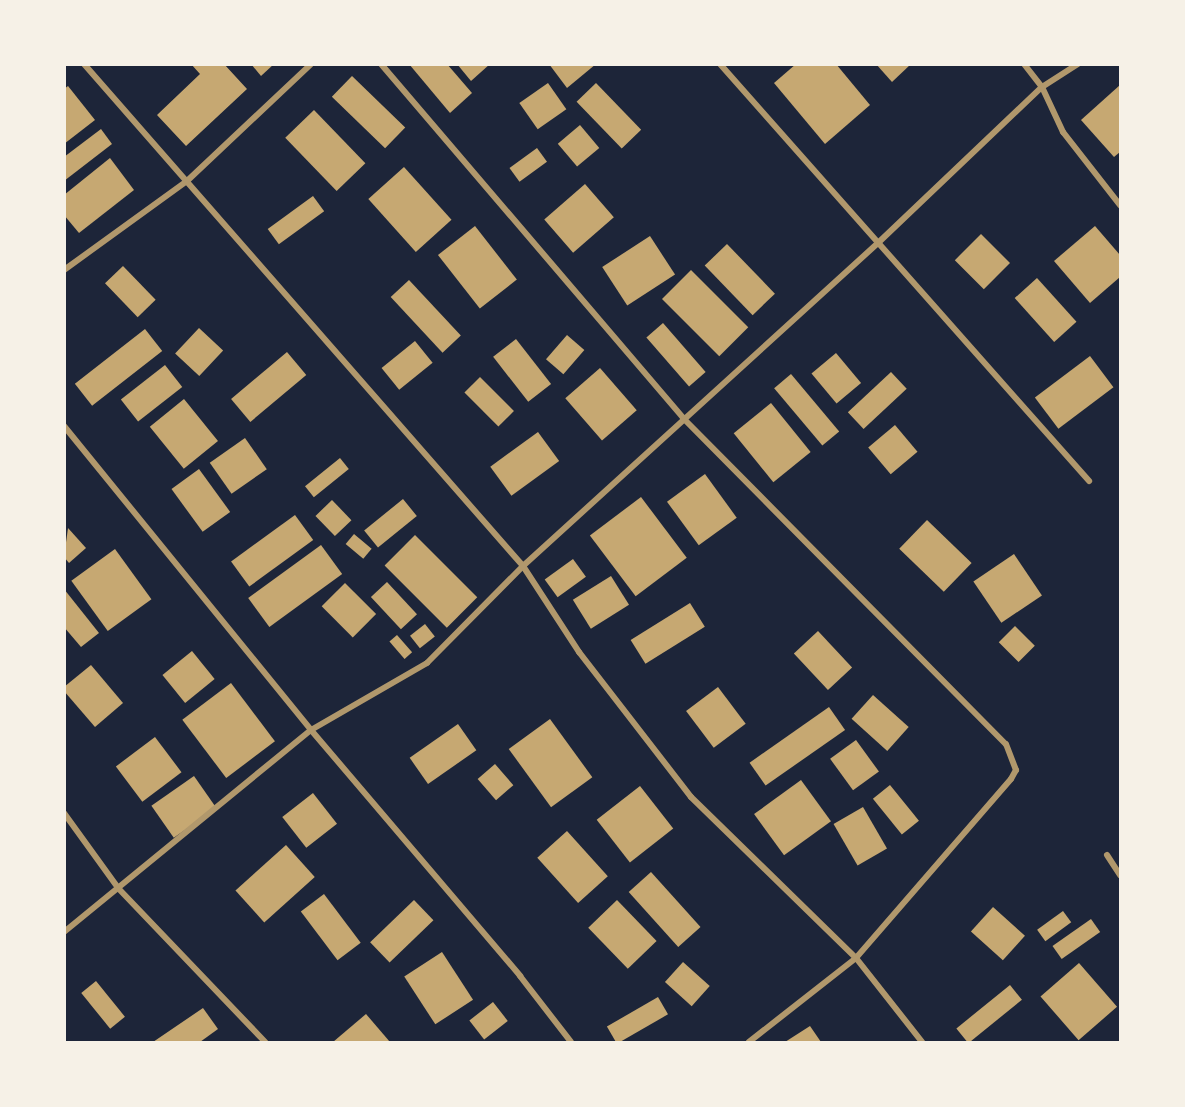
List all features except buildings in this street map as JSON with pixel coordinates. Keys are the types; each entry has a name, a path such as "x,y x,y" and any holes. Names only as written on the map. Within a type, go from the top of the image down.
{"street":[{"path":"84,64 523,566 579,652 691,797 856,958 922,1042"},
{"path":"64,270 187,181 311,64"},
{"path":"381,64 683,418 1006,744 1016,770 856,958 749,1042"},
{"path":"720,64 1089,481"},
{"path":"1024,64 1042,87 1063,132 1120,205"},
{"path":"64,932 311,730 427,663 523,566 879,242 1042,87 1078,64"},
{"path":"64,426 311,730 422,857 571,1042"},
{"path":"64,813 118,888 265,1042"},
{"path":"1107,855 1120,875"}],"shaded area":[{"path":"65,65 1120,65 1120,1042 65,1042"}]}
